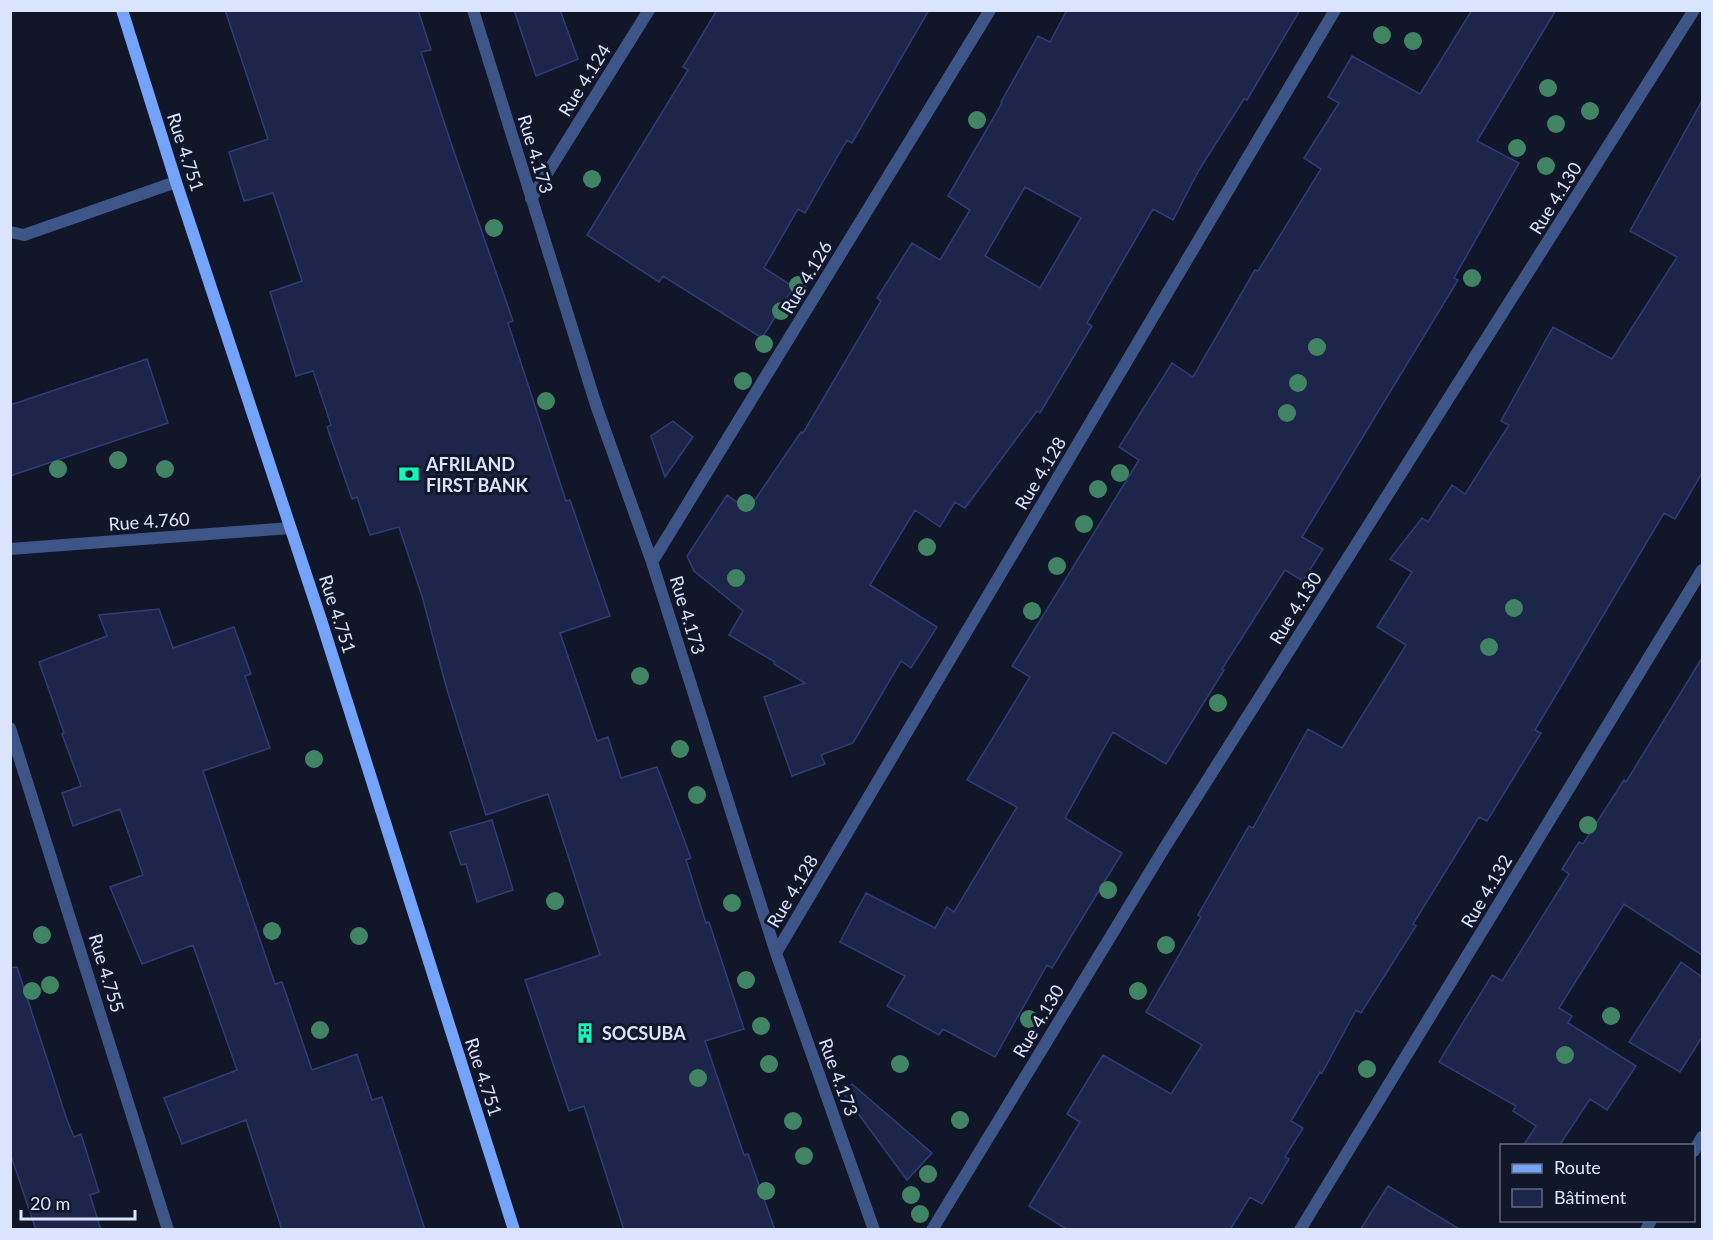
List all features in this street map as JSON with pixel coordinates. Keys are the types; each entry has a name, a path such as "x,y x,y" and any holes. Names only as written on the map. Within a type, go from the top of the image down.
{"main road":[{"name":"Rue 4.751","path":"122,10 176,182 321,620 514,1230"}],"street":[{"name":"Rue 4.173","path":"473,10 596,405 652,562 776,953 874,1230"},
{"name":"Rue 4.124","path":"531,199 649,10"},
{"name":"Rue 4.126","path":"652,562 990,10"},
{"name":"Rue 4.128","path":"776,953 1335,10"},
{"name":"Rue 4.130","path":"932,1230 1165,847 1695,10"},
{"path":"10,232 24,235 176,182"},
{"name":"Rue 4.760","path":"10,549 290,528"},
{"name":"Rue 4.132","path":"1300,1230 1702,570"},
{"name":"Rue 4.755","path":"10,728 168,1230"}],"building":[{"path":"225,10 418,10 431,50 421,52 513,321 508,323 566,501 570,500 610,616 560,633 597,741 608,737 621,778 657,767 691,858 686,860 744,1029 705,1041 744,1155 748,1154 775,1230 624,1230 584,1106 569,1111 525,980 600,955 548,794 486,815 446,686 422,596 399,527 370,535 357,497 352,499 327,427 331,425 313,371 296,376 270,292 302,281 273,193 244,201 229,152 268,139"},
{"path":"514,10 560,10 578,59 536,76"},
{"path":"717,10 929,10 852,143 847,140 805,213 798,209 764,268 794,287 762,338 663,276 659,282 587,235 688,70 683,67"},
{"path":"1067,10 1300,10 1247,100 1244,99 1199,170 1173,220 1153,209 1087,323 1092,326 1040,413 1037,411 965,508 955,502 940,527 915,510 870,585 937,627 911,668 901,661 853,743 821,755 825,764 792,776 764,697 805,683 729,635 743,611 694,571 687,556 727,495 748,510 801,432 803,433 881,301 877,298 912,243 940,260 970,210 948,196 1038,36 1050,42","holes":["1025,187 1081,218 1040,288 985,256"]},
{"path":"1472,10 1556,10 1477,141 1519,163 1454,278 1458,280 1302,537 1323,549 1303,581 1285,570 1222,669 1224,670 1166,764 1113,732 1065,818 1122,853 1052,968 1047,965 995,1057 943,1029 939,1035 887,1006 905,976 840,942 866,893 935,928 947,907 954,912 1017,807 967,780 1030,677 1012,666 1139,460 1119,447 1172,363 1193,377 1255,270 1258,271 1321,169 1304,158 1339,103 1328,97 1352,56 1420,94"},
{"path":"1702,101 1702,473 1675,519 1664,513 1535,730 1541,733 1487,821 1479,817 1413,924 1416,926 1361,1013 1356,1010 1322,1073 1320,1072 1291,1121 1303,1128 1285,1157 1289,1159 1262,1204 1250,1197 1230,1230 1068,1230 1029,1206 1080,1122 1067,1114 1103,1055 1171,1094 1202,1045 1146,1012 1201,917 1198,915 1249,826 1253,828 1308,729 1342,748 1406,645 1377,627 1412,572 1390,559 1422,518 1428,522 1452,485 1465,494 1509,425 1501,421 1553,327 1612,359 1677,257 1630,231"},
{"path":"147,359 168,423 10,476 10,405"},
{"path":"673,421 693,437 665,477 651,436"},
{"path":"159,609 173,648 234,627 251,674 245,676 270,748 203,771 275,984 282,982 312,1070 357,1054 372,1100 382,1097 425,1230 282,1230 246,1120 182,1144 164,1098 237,1070 193,945 142,964 110,887 143,875 120,809 73,826 62,793 81,786 39,662 107,636 99,615"},
{"path":"1702,658 1702,955 1624,904 1559,1008 1572,1016 1568,1023 1636,1066 1607,1110 1590,1099 1560,1144 1524,1144 1536,1126 1513,1111 1516,1106 1439,1062 1492,975 1502,981 1569,874 1562,869 1579,842 1583,844 1624,780 1626,782"},
{"path":"492,820 513,890 477,902 466,864 461,865 450,832"},
{"path":"1681,962 1702,977 1702,1037 1680,1072 1629,1042"},
{"path":"17,967 67,1120 74,1137 81,1134 99,1192 90,1195 101,1230 36,1230 10,1153 10,968"},
{"path":"852,1084 932,1153 907,1180 843,1093"},
{"path":"1388,1186 1461,1230 1360,1230"}],"place":[{"name":"AFRILAND FIRST BANK","path":"409,474"},
{"name":"SOCSUBA","path":"585,1033"}]}
